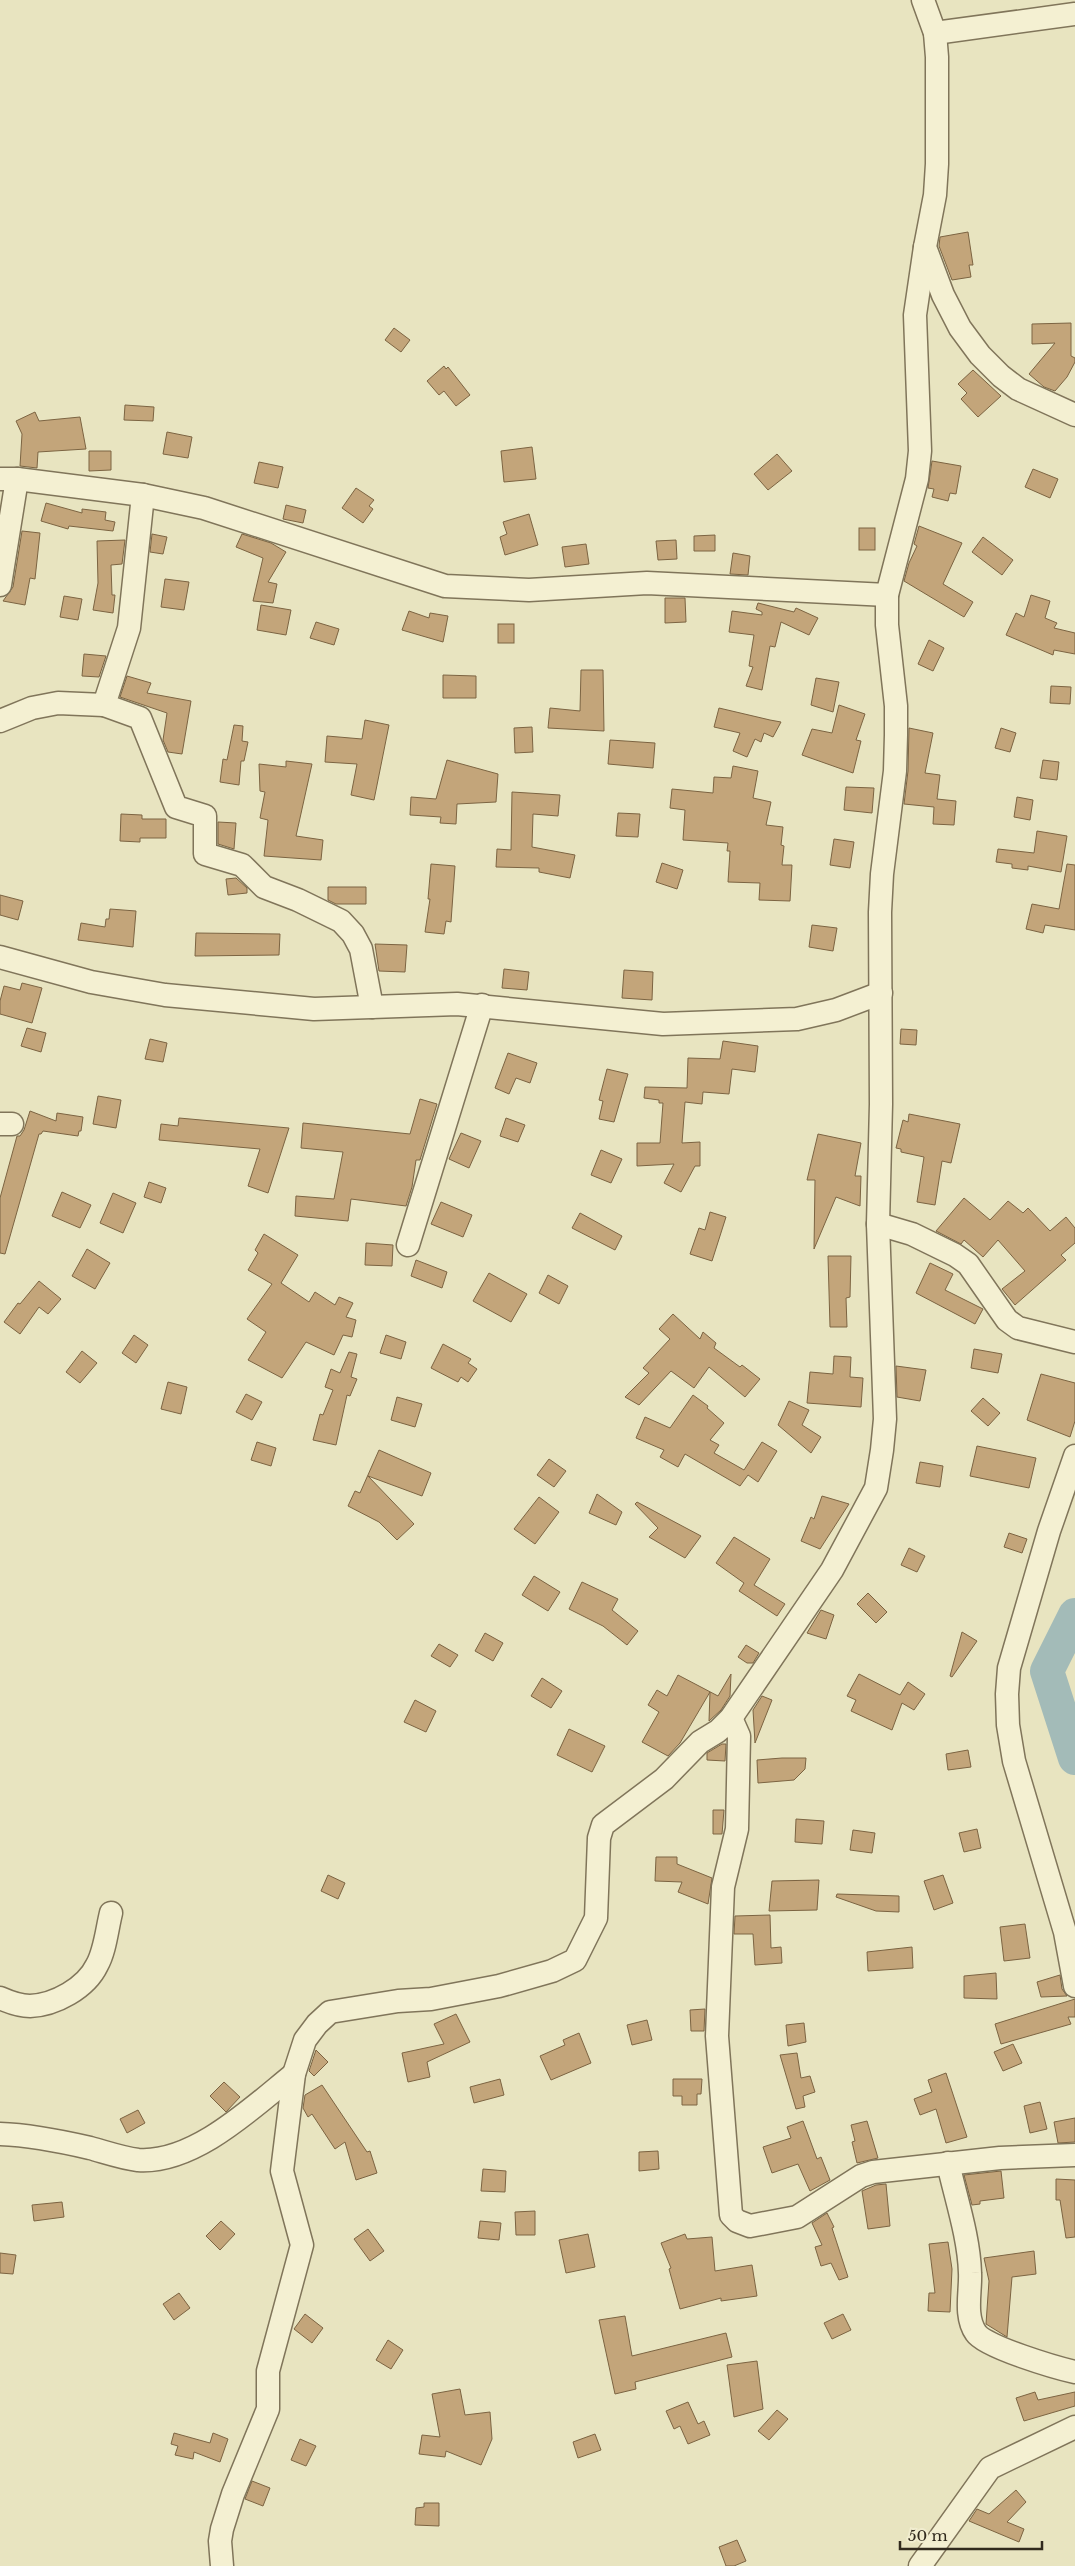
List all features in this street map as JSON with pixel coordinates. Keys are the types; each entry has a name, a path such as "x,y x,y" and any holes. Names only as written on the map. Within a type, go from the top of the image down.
{"street":[{"path":"222,2566 220,2541 222,2529 233,2494 268,2409 268,2371 302,2245 282,2171 294,2074 304,2040 330,2012 444,1997 499,1986 552,1971 575,1960 596,1918 599,1838 603,1825 670,1775 700,1742 731,1718 832,1570 876,1488 885,1419 878,1224 881,992 880,912 882,874 895,771 896,735 896,706 887,625 887,594 917,479 920,451 915,315 935,195 937,164 935,33 923,0"},
{"path":"935,33 1075,14"},
{"path":"925,247 942,295 960,328 980,355 1018,390 1075,416"},
{"path":"0,585 9,479 143,495 224,514 445,586 529,590 647,582 887,594"},
{"path":"104,705 129,628 143,495"},
{"path":"0,721 32,708 58,703 104,705 140,718 176,807 206,816 205,854 242,866 264,887 298,900 341,921 353,934 361,950 372,1007"},
{"path":"0,957 91,982 165,995 342,1010 456,1004 482,1005 663,1024 797,1019 836,1010 881,992"},
{"path":"408,1246 482,1005"},
{"path":"878,1224 912,1234 955,1255 968,1264 1007,1320 1018,1328 1075,1342"},
{"path":"1075,1456 1050,1531 1012,1659 1007,1694 1008,1726 1014,1761 1065,1932 1075,1986"},
{"path":"731,1718 739,1736 737,1829 723,1888 717,2036 731,2215 737,2221 750,2226 797,2217 861,2176 873,2172 1000,2158 1075,2155"},
{"path":"0,1998 30,2006 54,2000 71,1993 88,1979 98,1965 111,1913"},
{"path":"0,2134 65,2142 138,2160 155,2158 186,2150 213,2138 294,2074"},
{"path":"948,2163 968,2258 968,2296 971,2322 976,2334 985,2341 1043,2364 1075,2372"},
{"path":"920,2566 990,2468 1075,2427"}],"building":[{"path":"968,232 973,265 969,265 971,277 952,280 939,246 940,237"},
{"path":"1071,323 1071,356 1075,358 1075,362 1067,377 1055,391 1044,387 1029,374 1055,343 1032,344 1032,324"},
{"path":"394,328 410,340 401,352 385,340"},
{"path":"444,366 446,369 448,367 470,395 456,406 444,391 439,395 427,381"},
{"path":"973,370 1001,396 978,417 961,399 967,393 958,384"},
{"path":"125,405 154,407 153,421 124,420"},
{"path":"35,412 39,421 80,417 86,449 38,452 37,468 20,466 22,434 16,421"},
{"path":"167,432 192,437 188,458 163,454"},
{"path":"532,447 536,479 504,482 501,451"},
{"path":"89,451 111,451 111,470 89,471"},
{"path":"777,454 792,471 768,490 754,474"},
{"path":"932,461 961,466 956,494 950,493 948,501 932,497 934,489 928,488"},
{"path":"259,462 283,467 278,488 254,483"},
{"path":"1033,469 1058,479 1050,498 1025,487"},
{"path":"356,488 374,500 369,506 373,509 363,523 342,508"},
{"path":"46,503 82,513 82,509 106,512 105,520 115,522 113,531 69,526 68,529 41,521"},
{"path":"286,505 306,510 303,523 283,519"},
{"path":"529,514 538,545 505,555 500,537 507,534 503,522"},
{"path":"919,526 962,543 943,584 973,602 964,617 904,581 909,563 917,546 914,544"},
{"path":"859,528 875,528 875,550 859,550"},
{"path":"22,531 40,533 35,579 30,578 25,605 3,601 13,587"},
{"path":"152,534 167,537 163,554 150,552"},
{"path":"242,534 271,543 286,552 268,582 277,584 273,603 253,601 263,558 236,547"},
{"path":"715,535 715,551 694,551 694,536"},
{"path":"983,537 1013,560 1002,575 972,552"},
{"path":"125,540 122,564 111,565 112,595 115,595 113,613 93,610 98,583 97,541"},
{"path":"676,540 677,559 658,560 656,541"},
{"path":"586,544 589,564 565,567 562,547"},
{"path":"733,553 750,556 748,575 730,574"},
{"path":"165,579 189,582 184,610 161,607"},
{"path":"1031,595 1050,601 1045,618 1057,623 1054,628 1075,633 1075,654 1054,650 1053,655 1006,635 1016,613 1024,617"},
{"path":"64,596 82,599 78,620 60,617"},
{"path":"665,598 685,598 686,622 665,623"},
{"path":"758,603 794,612 796,608 818,618 809,635 781,622 775,647 770,646 762,690 746,686 753,667 749,666 754,635 729,632 732,611 762,615 762,612 756,609"},
{"path":"261,605 291,610 286,635 257,630"},
{"path":"409,611 429,618 430,613 448,616 443,642 402,630"},
{"path":"316,622 339,629 334,645 310,638"},
{"path":"498,624 514,624 514,643 498,643"},
{"path":"929,640 944,648 933,671 918,664"},
{"path":"84,654 106,656 99,677 82,676"},
{"path":"581,670 603,670 604,731 548,728 550,708 580,711"},
{"path":"443,675 476,676 476,698 443,698"},
{"path":"127,676 151,683 147,693 191,701 182,754 168,752 163,740 167,713 120,697"},
{"path":"816,678 839,682 833,712 811,705"},
{"path":"1051,686 1071,687 1070,704 1050,703"},
{"path":"839,705 865,714 856,740 861,741 853,773 802,755 812,729 832,733"},
{"path":"719,708 781,722 773,737 764,733 761,742 755,739 747,757 733,751 740,733 714,727"},
{"path":"365,720 389,725 374,800 351,795 357,764 325,762 327,736 362,739"},
{"path":"234,725 243,726 242,741 248,742 244,761 241,761 239,785 220,782 223,759 227,760"},
{"path":"532,727 533,752 515,753 514,728"},
{"path":"909,728 933,733 925,773 940,775 937,799 956,801 954,825 933,824 934,807 904,804 908,771"},
{"path":"1001,728 1016,733 1010,752 995,748"},
{"path":"610,740 655,743 653,768 608,764"},
{"path":"447,760 498,774 496,802 457,804 456,824 440,823 441,817 410,815 411,797 436,799"},
{"path":"1043,760 1059,762 1057,780 1040,778"},
{"path":"286,761 312,764 296,836 323,840 321,860 264,856 268,820 260,818 265,792 260,791 259,764 286,767"},
{"path":"733,766 758,771 753,798 771,802 766,825 783,827 781,845 784,846 782,865 792,865 790,901 759,900 760,883 728,882 730,851 727,851 728,843 683,840 685,810 670,808 672,789 713,793 714,777 731,778"},
{"path":"846,787 874,788 872,813 844,810"},
{"path":"512,792 560,795 558,816 533,814 532,847 575,855 570,878 539,872 539,868 496,867 497,849 511,850"},
{"path":"1017,797 1033,800 1030,820 1014,817"},
{"path":"618,813 640,814 638,837 616,836"},
{"path":"121,814 142,815 142,819 166,819 166,838 140,838 140,842 120,841"},
{"path":"218,822 236,823 234,849 218,844"},
{"path":"1037,831 1067,836 1061,872 1028,866 1028,870 1012,868 1012,864 996,862 998,849 1034,853"},
{"path":"834,839 854,842 850,868 830,865"},
{"path":"662,863 683,870 677,889 656,882"},
{"path":"431,864 455,866 451,922 446,921 444,934 425,932 430,899 428,899"},
{"path":"1067,864 1075,865 1075,930 1045,925 1043,933 1026,929 1032,904 1059,909"},
{"path":"236,878 247,888 247,893 228,895 226,879"},
{"path":"328,887 366,887 366,904 336,904 328,900"},
{"path":"0,895 23,901 18,920 0,915"},
{"path":"110,909 136,911 133,947 78,940 81,923 105,927 106,919 109,919"},
{"path":"812,925 837,928 833,951 809,947"},
{"path":"196,933 280,934 279,955 195,956"},
{"path":"375,944 407,945 405,972 379,971"},
{"path":"504,969 529,972 527,990 502,988"},
{"path":"624,970 653,972 652,1000 622,998"},
{"path":"22,983 42,988 32,1023 0,1014 0,1001 4,986 20,990"},
{"path":"27,1028 46,1033 41,1052 21,1046"},
{"path":"901,1029 917,1030 916,1045 900,1044"},
{"path":"150,1039 167,1043 163,1062 145,1059"},
{"path":"723,1041 758,1046 755,1072 732,1069 729,1094 703,1092 702,1104 685,1102 682,1143 700,1142 700,1166 695,1166 681,1192 664,1183 674,1164 637,1166 637,1143 660,1143 663,1103 659,1103 659,1100 644,1098 645,1087 687,1088 688,1058 720,1059"},
{"path":"508,1053 537,1063 530,1083 516,1078 509,1094 495,1088"},
{"path":"607,1069 628,1074 614,1122 599,1119 603,1101 599,1100"},
{"path":"98,1096 121,1100 116,1128 93,1124"},
{"path":"420,1099 437,1104 420,1160 416,1160 412,1187 406,1206 351,1199 348,1221 295,1216 296,1196 334,1199 343,1152 301,1148 303,1123 410,1134"},
{"path":"30,1111 56,1121 57,1113 83,1117 81,1131 79,1131 78,1136 43,1131 39,1134 5,1254 0,1253 0,1198 17,1136 20,1136 24,1130"},
{"path":"909,1114 960,1124 951,1163 942,1161 935,1205 917,1202 924,1157 901,1152 901,1149 896,1148 903,1120 908,1122"},
{"path":"179,1118 289,1128 268,1193 248,1186 260,1149 159,1140 161,1124 178,1126"},
{"path":"506,1118 525,1125 518,1142 500,1136"},
{"path":"461,1133 481,1141 469,1168 449,1159"},
{"path":"818,1134 861,1143 855,1176 861,1176 860,1206 836,1197 814,1249 815,1180 807,1180"},
{"path":"601,1150 622,1159 611,1183 591,1175"},
{"path":"149,1182 166,1188 161,1203 144,1197"},
{"path":"62,1192 91,1205 80,1228 52,1216"},
{"path":"113,1193 136,1203 123,1233 100,1223"},
{"path":"964,1198 990,1220 1008,1201 1023,1213 1028,1208 1050,1231 1066,1217 1075,1228 1075,1243 1061,1255 1066,1260 1015,1305 1002,1289 1025,1271 998,1240 983,1257 964,1240 961,1244 936,1231"},
{"path":"441,1202 472,1215 463,1237 431,1224"},
{"path":"710,1212 726,1217 712,1261 690,1254 699,1228 705,1230"},
{"path":"580,1213 622,1236 615,1250 572,1228"},
{"path":"264,1234 298,1255 281,1283 309,1302 315,1292 335,1305 339,1297 353,1303 346,1317 356,1320 352,1337 343,1335 334,1355 306,1342 282,1378 248,1360 266,1332 247,1319 272,1284 248,1270 258,1253 255,1250"},
{"path":"366,1243 393,1245 392,1266 365,1265"},
{"path":"87,1249 110,1263 95,1289 72,1276"},
{"path":"828,1256 851,1256 850,1297 846,1298 847,1327 830,1327"},
{"path":"416,1260 447,1272 442,1288 411,1276"},
{"path":"930,1263 953,1274 945,1290 983,1309 975,1324 916,1293"},
{"path":"489,1273 527,1294 511,1322 473,1301"},
{"path":"548,1275 568,1286 559,1304 539,1293"},
{"path":"39,1281 61,1299 48,1314 39,1307 20,1334 4,1322 18,1303 20,1304"},
{"path":"673,1314 700,1339 703,1332 716,1343 714,1348 740,1367 742,1365 760,1379 745,1397 709,1367 694,1388 671,1371 639,1405 625,1397 649,1373 643,1368 670,1339 659,1329"},
{"path":"134,1335 148,1345 136,1363 122,1353"},
{"path":"386,1335 406,1342 401,1359 380,1353"},
{"path":"443,1344 471,1359 468,1363 477,1369 468,1382 461,1377 458,1382 431,1368"},
{"path":"974,1349 1002,1354 998,1373 971,1368"},
{"path":"82,1351 97,1363 80,1383 66,1372"},
{"path":"349,1352 357,1354 351,1377 357,1379 350,1396 347,1395 336,1445 313,1440 320,1414 323,1415 333,1390 325,1387 331,1369 340,1373"},
{"path":"834,1356 851,1357 850,1377 863,1378 861,1407 807,1403 810,1372 833,1374"},
{"path":"896,1366 926,1370 920,1401 897,1397"},
{"path":"1041,1374 1075,1383 1075,1421 1070,1437 1027,1420"},
{"path":"168,1382 187,1387 181,1414 161,1409"},
{"path":"246,1394 262,1402 252,1420 236,1412"},
{"path":"693,1395 708,1406 707,1408 724,1423 710,1440 719,1445 714,1453 744,1470 762,1442 777,1451 758,1482 748,1475 740,1486 685,1454 678,1467 660,1457 664,1450 636,1438 645,1417 670,1428"},
{"path":"397,1397 422,1404 415,1427 391,1420"},
{"path":"983,1398 1000,1413 988,1426 971,1411"},
{"path":"789,1401 809,1410 802,1425 821,1437 811,1453 778,1425"},
{"path":"257,1442 276,1448 271,1466 251,1460"},
{"path":"977,1446 1036,1458 1029,1488 970,1476"},
{"path":"379,1450 431,1473 422,1496 368,1476 414,1524 397,1540 379,1522 348,1506 355,1491 360,1493"},
{"path":"549,1459 566,1471 554,1487 537,1475"},
{"path":"920,1462 943,1466 940,1487 916,1483"},
{"path":"597,1494 622,1512 616,1525 589,1513"},
{"path":"822,1496 849,1504 820,1549 801,1541 811,1517 814,1519"},
{"path":"539,1497 559,1512 535,1544 514,1529"},
{"path":"637,1502 701,1536 685,1558 649,1537 658,1528 635,1504"},
{"path":"1009,1533 1027,1539 1022,1553 1004,1547"},
{"path":"734,1537 770,1559 754,1585 785,1604 777,1616 739,1591 744,1583 716,1563"},
{"path":"909,1548 925,1556 917,1572 901,1565"},
{"path":"534,1576 560,1592 548,1611 522,1595"},
{"path":"582,1582 618,1599 612,1610 638,1631 627,1645 603,1626 569,1609"},
{"path":"868,1593 887,1612 876,1623 857,1604"},
{"path":"821,1610 834,1615 826,1639 807,1633"},
{"path":"962,1632 977,1641 952,1677 950,1676"},
{"path":"485,1633 503,1643 493,1661 475,1651"},
{"path":"439,1644 458,1655 450,1667 431,1656"},
{"path":"746,1645 759,1653 753,1663 747,1663 738,1657"},
{"path":"731,1674 730,1696 721,1710 709,1721 710,1692 680,1743 668,1756 642,1742 659,1712 648,1705 657,1690 667,1696 678,1675 718,1696"},
{"path":"859,1674 900,1695 908,1682 925,1694 914,1710 902,1703 892,1730 851,1711 856,1700 847,1696"},
{"path":"542,1678 562,1691 551,1708 531,1696"},
{"path":"762,1696 772,1700 755,1743 753,1710"},
{"path":"415,1700 436,1711 426,1732 404,1722"},
{"path":"569,1729 605,1746 592,1772 557,1755"},
{"path":"722,1744 726,1744 725,1761 707,1760 707,1753"},
{"path":"968,1750 971,1767 948,1770 946,1754"},
{"path":"806,1758 805,1769 794,1780 758,1783 757,1760"},
{"path":"713,1810 724,1810 722,1834 713,1834"},
{"path":"796,1819 824,1821 822,1844 795,1842"},
{"path":"977,1829 981,1848 964,1852 959,1833"},
{"path":"853,1830 875,1833 872,1853 850,1850"},
{"path":"656,1857 677,1857 677,1864 712,1878 708,1904 678,1892 682,1882 655,1881"},
{"path":"328,1875 345,1883 338,1899 321,1891"},
{"path":"943,1875 953,1903 934,1910 924,1881"},
{"path":"819,1880 817,1910 769,1911 772,1881"},
{"path":"837,1894 899,1896 899,1912 876,1911 836,1897"},
{"path":"770,1915 771,1948 781,1947 782,1963 755,1965 753,1934 734,1934 735,1916"},
{"path":"1025,1924 1030,1958 1004,1961 1000,1927"},
{"path":"912,1947 913,1968 868,1971 867,1952"},
{"path":"996,1973 997,1999 964,1998 964,1976"},
{"path":"1060,1975 1062,1989 1067,1996 1041,1997 1037,1982"},
{"path":"1075,1999 1075,2017 1068,2017 1071,2024 1001,2044 995,2024"},
{"path":"705,2009 704,2031 691,2031 690,2010"},
{"path":"456,2014 470,2042 427,2062 430,2077 408,2082 402,2053 444,2044 434,2024"},
{"path":"647,2020 652,2040 632,2045 627,2025"},
{"path":"804,2023 806,2042 788,2046 786,2025"},
{"path":"579,2033 591,2063 551,2080 540,2056 565,2045 563,2040"},
{"path":"1013,2044 1022,2063 1003,2071 994,2052"},
{"path":"316,2050 328,2062 314,2076 309,2071"},
{"path":"797,2053 801,2078 810,2076 815,2092 803,2096 805,2107 796,2109 780,2055"},
{"path":"946,2073 967,2137 946,2143 936,2109 920,2115 914,2099 932,2092 928,2080"},
{"path":"500,2079 504,2095 474,2103 470,2087"},
{"path":"673,2079 702,2079 701,2094 697,2094 697,2105 682,2105 682,2096 673,2096"},
{"path":"224,2082 240,2097 226,2112 210,2096"},
{"path":"322,2085 367,2152 370,2151 377,2173 356,2180 345,2142 335,2149 312,2114 308,2117 303,2108 305,2095"},
{"path":"1040,2102 1047,2129 1030,2133 1024,2106"},
{"path":"138,2110 145,2123 127,2133 120,2119"},
{"path":"1075,2118 1075,2142 1058,2143 1054,2122"},
{"path":"803,2121 817,2159 821,2157 830,2180 810,2191 798,2164 772,2173 763,2147 791,2138 787,2127"},
{"path":"867,2121 878,2158 857,2163 852,2142 855,2141 851,2125"},
{"path":"658,2151 659,2169 639,2171 639,2152"},
{"path":"483,2169 506,2171 505,2192 481,2191"},
{"path":"1001,2171 1004,2198 980,2201 980,2204 972,2205 964,2175"},
{"path":"1056,2179 1075,2180 1075,2237 1066,2238 1060,2200 1056,2200"},
{"path":"886,2184 890,2226 868,2229 862,2191 876,2185"},
{"path":"62,2202 64,2217 34,2221 32,2205"},
{"path":"535,2211 535,2235 516,2235 515,2212"},
{"path":"827,2213 834,2227 832,2228 848,2277 839,2280 831,2263 821,2266 815,2247 822,2245 812,2223"},
{"path":"221,2221 235,2234 220,2250 206,2236"},
{"path":"480,2221 501,2223 499,2240 478,2238"},
{"path":"368,2229 384,2251 370,2261 354,2239"},
{"path":"588,2234 595,2267 566,2273 559,2240"},
{"path":"685,2234 687,2239 712,2237 715,2271 752,2265 757,2296 721,2301 721,2298 680,2309 669,2269 671,2268 661,2243"},
{"path":"948,2242 952,2269 950,2312 928,2311 929,2293 935,2293 929,2244"},
{"path":"1034,2251 1036,2274 1012,2277 1007,2337 986,2324 989,2281 984,2258"},
{"path":"0,2253 16,2255 13,2274 0,2273"},
{"path":"179,2293 190,2308 174,2320 163,2304"},
{"path":"305,2314 323,2328 312,2343 294,2329"},
{"path":"843,2314 851,2330 832,2339 824,2323"},
{"path":"625,2316 632,2356 726,2333 732,2357 635,2382 636,2389 615,2394 599,2320"},
{"path":"388,2340 403,2350 391,2369 376,2360"},
{"path":"757,2361 763,2409 734,2417 727,2365"},
{"path":"460,2389 465,2415 490,2412 492,2439 481,2465 446,2451 445,2457 419,2454 422,2435 440,2437 432,2394"},
{"path":"1035,2392 1038,2400 1075,2392 1075,2406 1024,2421 1016,2398"},
{"path":"688,2402 698,2424 704,2421 710,2435 688,2444 680,2426 674,2429 666,2411"},
{"path":"777,2410 788,2419 769,2440 758,2431"},
{"path":"174,2433 210,2443 213,2433 228,2439 220,2462 194,2452 193,2459 175,2455 178,2446 171,2444"},
{"path":"595,2434 601,2450 578,2458 573,2442"},
{"path":"300,2439 316,2446 306,2466 291,2460"},
{"path":"252,2481 270,2488 263,2506 245,2499"},
{"path":"1016,2490 1026,2502 1007,2522 1024,2529 1019,2542 969,2521 977,2509 989,2514"},
{"path":"424,2503 439,2503 439,2526 415,2525 416,2508 424,2507"},
{"path":"737,2540 746,2561 734,2566 726,2566 719,2547"}],"waterway":[{"path":"1075,1615 1047,1671 1075,1758"}]}
